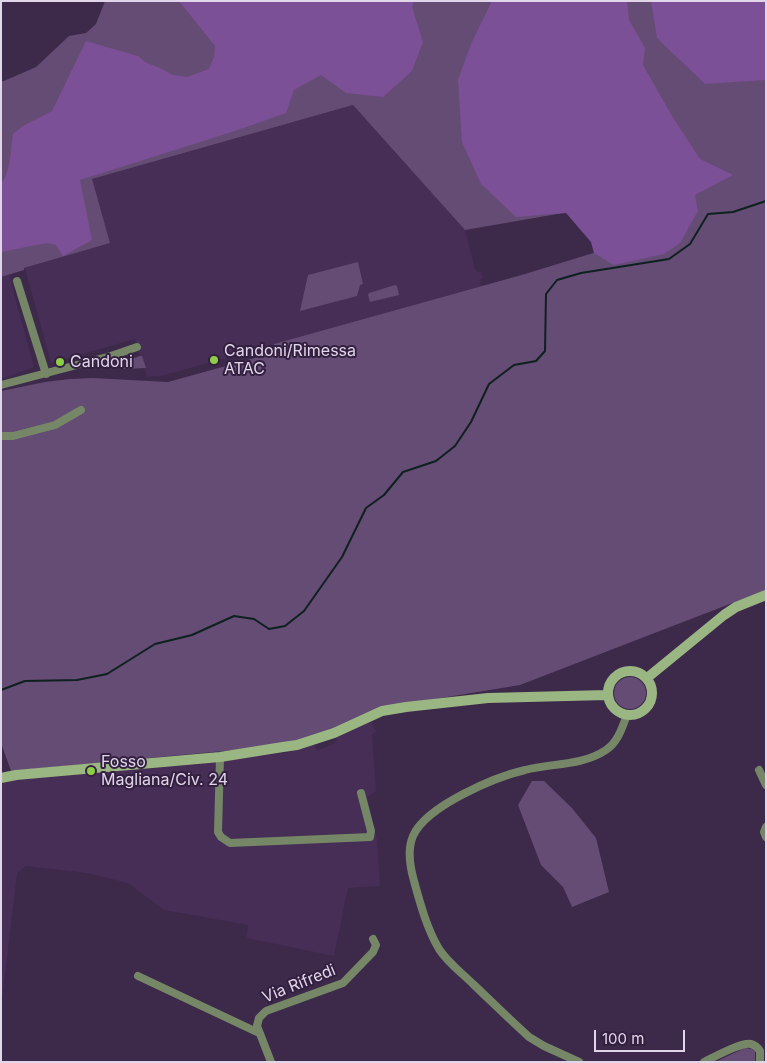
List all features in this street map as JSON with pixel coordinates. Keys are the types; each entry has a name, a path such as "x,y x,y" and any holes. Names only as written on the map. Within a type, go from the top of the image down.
{"street":[{"path":"18,281 46,374"},
{"path":"1,385 111,356 137,347"},
{"path":"1,436 13,436 55,425 81,410"},
{"path":"647,678 724,614 766,595"},
{"path":"634,671 641,673 647,678 651,685 652,693 648,707 642,712 628,715 614,709 607,695 610,681 621,672 634,671"},
{"path":"1,778 16,775 220,757 297,745 334,733 382,711 406,707 488,698 607,695"},
{"path":"579,1062 529,1037 444,955 434,938 416,890 411,870 410,848 415,833 424,821 446,804 462,796 517,772 583,761 602,753 615,741 628,715"},
{"path":"220,757 218,832 220,837 230,843 370,837 371,831 361,793"},
{"path":"759,770 766,785"},
{"path":"766,828 764,832 766,837"},
{"name":"Via Rifredi","path":"259,1033 258,1020 266,1011 343,983 373,952 376,947 373,939"},
{"path":"138,976 259,1033 272,1062"},
{"path":"704,1062 750,1043 760,1051 762,1059"},
{"path":"756,1046 766,1046"}],"shaded area":[{"path":"105,1 766,1 766,590 520,685 393,706 305,741 277,746 11,771 1,743 1,391 70,379 93,378 168,382 273,353 274,344 525,274 603,250 569,212 465,230 353,105 92,179 110,243 24,268 24,270 1,277 1,81 36,67 69,36 86,33 96,24"},
{"path":"179,1 414,1 412,7 423,42 412,71 383,97 346,93 321,75 294,90 286,113 80,180 92,240 63,256 56,245 48,243 1,252 1,183 8,168 13,134 23,126 52,111 86,41 138,56 145,62 173,75 187,77 209,69 214,57 215,46"},
{"path":"492,1 627,1 629,20 645,48 643,65 672,116 700,159 733,175 695,195 698,211 680,243 664,254 614,265 594,253 591,242 566,213 516,217 481,184 462,142 458,80 471,44"},
{"path":"651,1 766,1 766,80 705,84 657,38"},
{"path":"353,105 465,230 475,269 481,272 483,278 480,280 481,286 165,375 147,377 135,339 51,363 25,268 106,243 92,179"},
{"path":"358,262 363,284 360,285 357,296 300,311 308,275"},
{"path":"9,275 34,367 1,379 1,277"},
{"path":"395,285 399,295 370,302 369,293"},
{"path":"142,356 146,368 124,369 120,366 122,362"},
{"path":"630,677 642,681 646,693 642,705 630,709 618,705 614,693 618,681"},
{"path":"370,721 376,731 372,735 376,791 367,797 377,840 380,886 348,888 334,956 247,938 248,925 164,910 128,883 87,873 26,866 17,873 1,1009 1,784 13,780 286,753 314,745 317,751 337,742 336,736"},
{"path":"532,781 544,781 572,808 596,838 609,892 572,907 563,887 541,865 518,805"},
{"path":"745,1048 755,1051 755,1062 715,1062"}],"waterway":[{"path":"1,690 25,681 77,680 107,674 155,644 192,635 234,616 254,619 269,629 285,626 304,611 342,557 366,508 384,495 403,472 436,461 455,446 471,422 489,384 514,365 536,361 545,351 546,294 557,280 581,273 669,259 690,244 708,214 733,212 766,201"}],"place":[{"name":"Candoni/Rimessa ATAC","path":"214,360"},
{"name":"Candoni","path":"60,362"},
{"name":"Fosso Magliana/Civ. 24","path":"91,771"}]}
